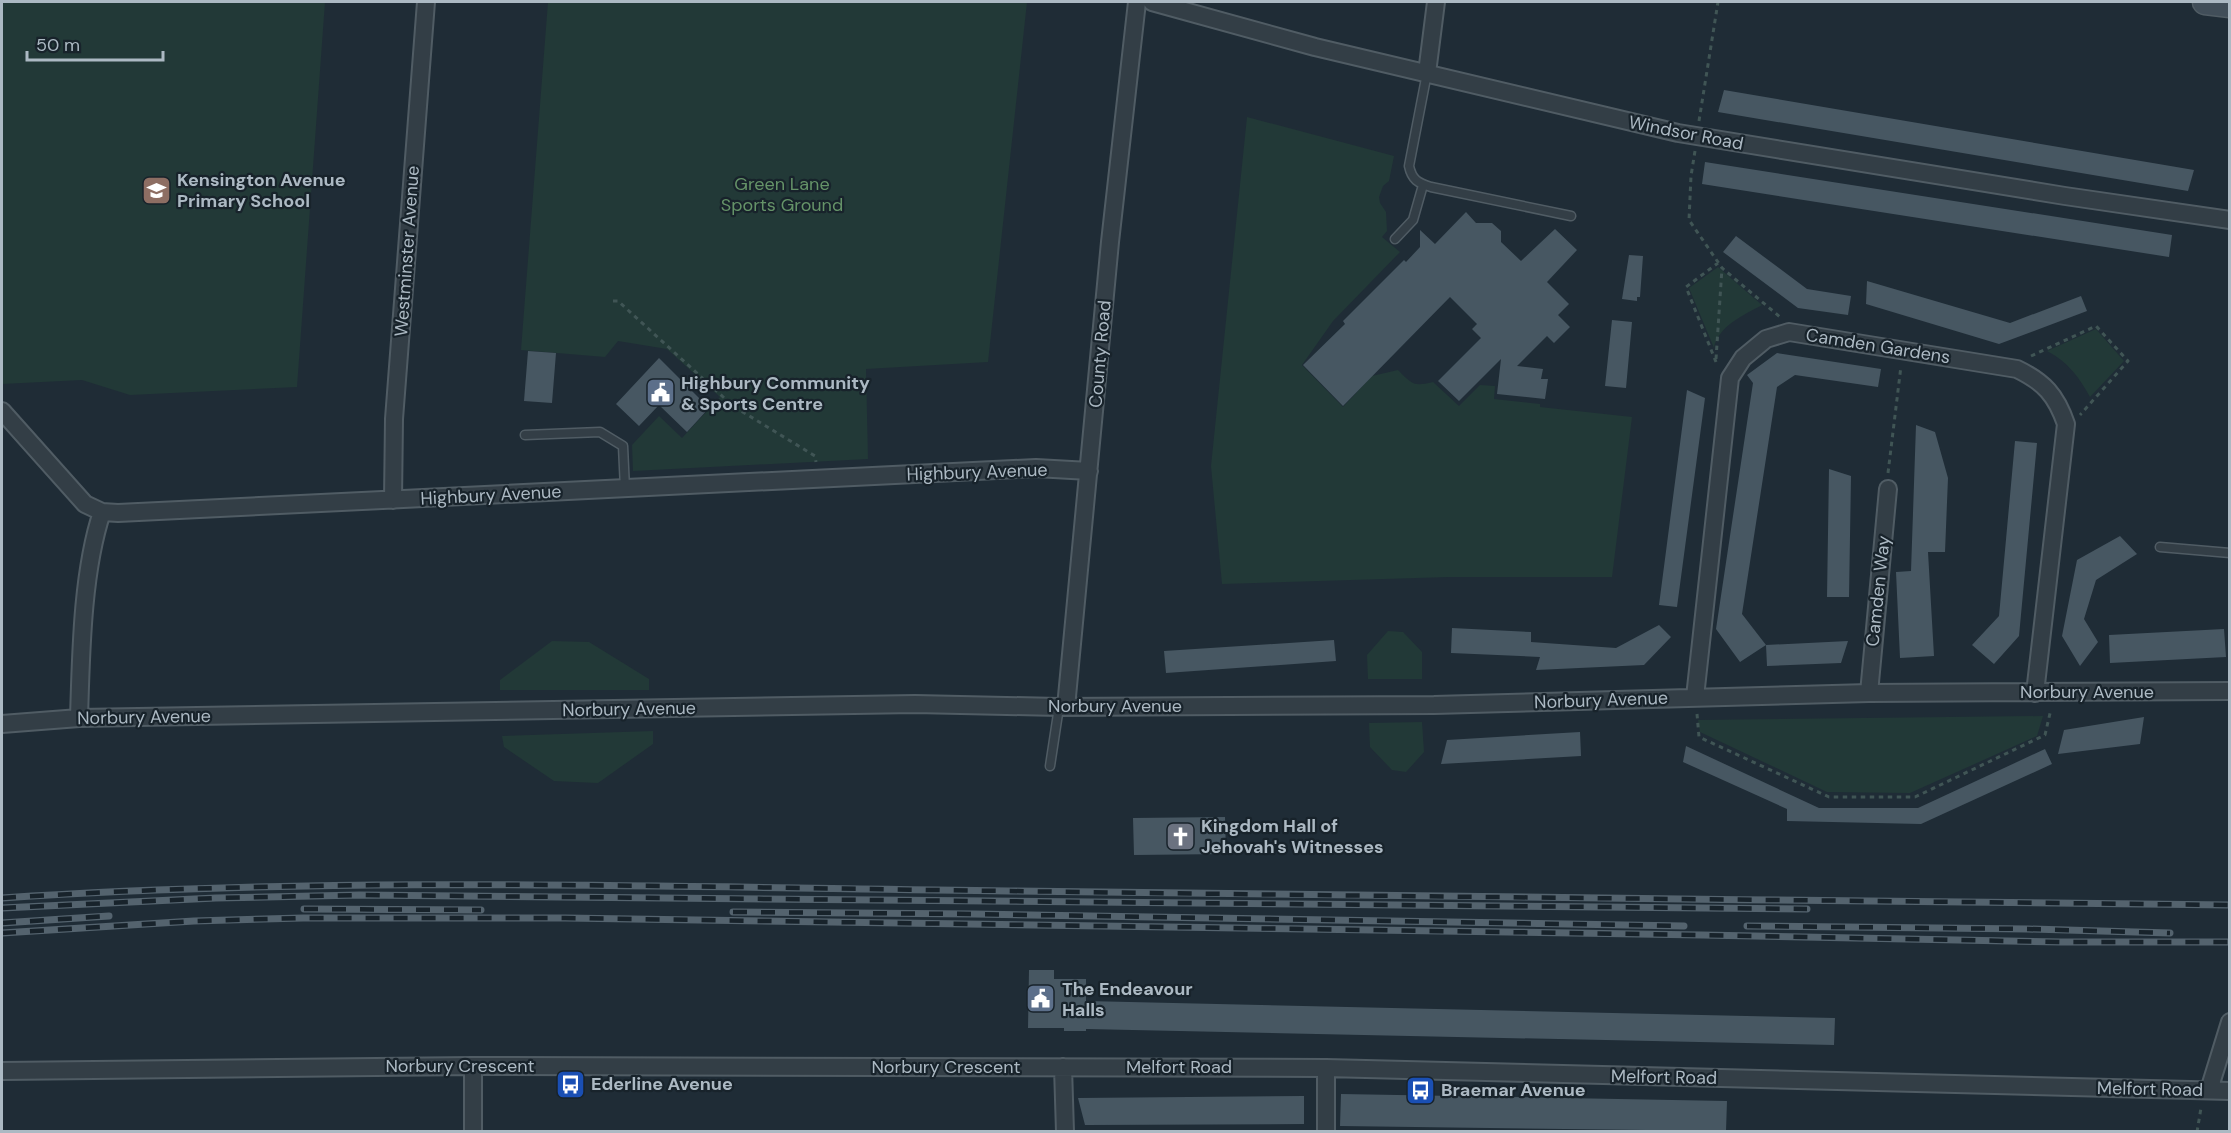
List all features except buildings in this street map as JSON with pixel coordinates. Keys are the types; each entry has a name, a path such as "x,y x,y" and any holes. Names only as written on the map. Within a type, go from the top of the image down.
{"main road":[{"path":"2207,2 2229,5"}],"street":[{"name":"Westminster Avenue","path":"393,500 394,419 426,2"},
{"name":"County Road","path":"1063,707 1137,2"},
{"name":"Windsor Road","path":"1152,2 1315,47 1697,136 2172,213 2229,220"},
{"path":"1427,73 1437,2"},
{"name":"Camden Gardens","path":"1695,697 1730,378 1743,358 1766,339 1790,332 2017,369 2035,378 2050,392 2060,407 2066,424"},
{"path":"2,411 77,497 93,509 102,512 94,536 88,582 79,718"},
{"path":"2035,693 2066,424"},
{"name":"Highbury Avenue","path":"102,512 1036,468 1089,471"},
{"name":"Camden Way","path":"1869,693 1888,489"},
{"name":"Norbury Avenue","path":"2,724 79,718 915,704 1063,707 1434,705 1869,693 2229,691"},
{"path":"2209,1090 2229,1022"},
{"path":"473,1066 473,1131"},
{"name":"Norbury Crescent","path":"2,1071 473,1066 1063,1067"},
{"path":"1063,1067 1065,1131"},
{"name":"Melfort Road","path":"1063,1067 1326,1068 2229,1091"},
{"path":"1326,1068 1326,1131"}],"lane":[{"path":"1427,73 1409,166 1414,180 1423,185 1571,216"},
{"path":"1395,239 1413,220 1423,185"},
{"path":"525,435 600,432 623,446 625,489"},
{"path":"2160,547 2229,553"},
{"path":"1050,766 1063,707"}],"path":[{"path":"1718,2 1691,176 1689,220 1722,268 1778,314 1790,332"},
{"path":"1718,263 1686,287 1716,362 1722,268"},
{"path":"613,301 618,301 733,406 815,456 817,479"},
{"path":"2017,369 2025,359 2096,326 2128,362 2078,417 2066,424"},
{"path":"1888,489 1888,467 1904,350"},
{"path":"1695,697 1699,737 1829,797 1915,797 2045,735 2055,693"},
{"path":"2197,1131 2201,1105 2209,1090"}],"green space":[{"name":"Kensington Avenue Primary School","path":"2,2 325,2 297,387 130,395 82,380 2,384"},
{"name":"Green Lane Sports Ground","path":"548,2 1027,2 988,362 866,369 868,459 633,471 632,445 659,416 682,438 720,397 667,349 618,341 605,357 521,350"},
{"path":"1247,117 1394,156 1389,181 1383,186 1379,197 1386,212 1387,231 1382,237 1400,252 1333,321 1302,365 1343,407 1372,376 1398,370 1413,383 1433,382 1459,406 1480,385 1495,386 1494,399 1540,404 1540,407 1632,417 1612,577 1449,577 1222,584 1211,466"},
{"path":"1718,267 1762,305 1726,327 1716,340 1714,348 1689,288"},
{"path":"2096,329 2124,361 2090,397 2072,371 2047,351"},
{"path":"1388,631 1403,632 1422,652 1422,679 1368,679 1367,655"},
{"path":"552,641 589,642 649,679 649,690 500,690 500,680"},
{"path":"2043,716 2037,736 1910,793 1827,792 1700,732 1698,720"},
{"path":"1422,722 1424,752 1406,772 1392,770 1370,747 1369,723"},
{"path":"653,731 653,744 598,783 554,781 504,747 502,736"}],"railway":[{"path":"2,898 253,887 505,885 2230,905"},
{"path":"2,908 216,898 360,895 1807,909"},
{"path":"304,909 481,910"},
{"path":"733,912 1684,926"},
{"path":"2,923 109,916"},
{"path":"2,933 194,921 303,918 565,918 2061,942 2230,942"},
{"path":"1747,926 2170,933"}],"place":[{"name":"Kensington Avenue Primary School","path":"156,190"},
{"name":"Highbury Community & Sports Centre","path":"660,393"},
{"name":"Kingdom Hall of Jehovah's Witnesses","path":"1180,836"},
{"name":"The Endeavour Halls","path":"1041,999"},
{"name":"Ederline Avenue","path":"570,1084"},
{"name":"Braemar Avenue","path":"1420,1090"}]}
